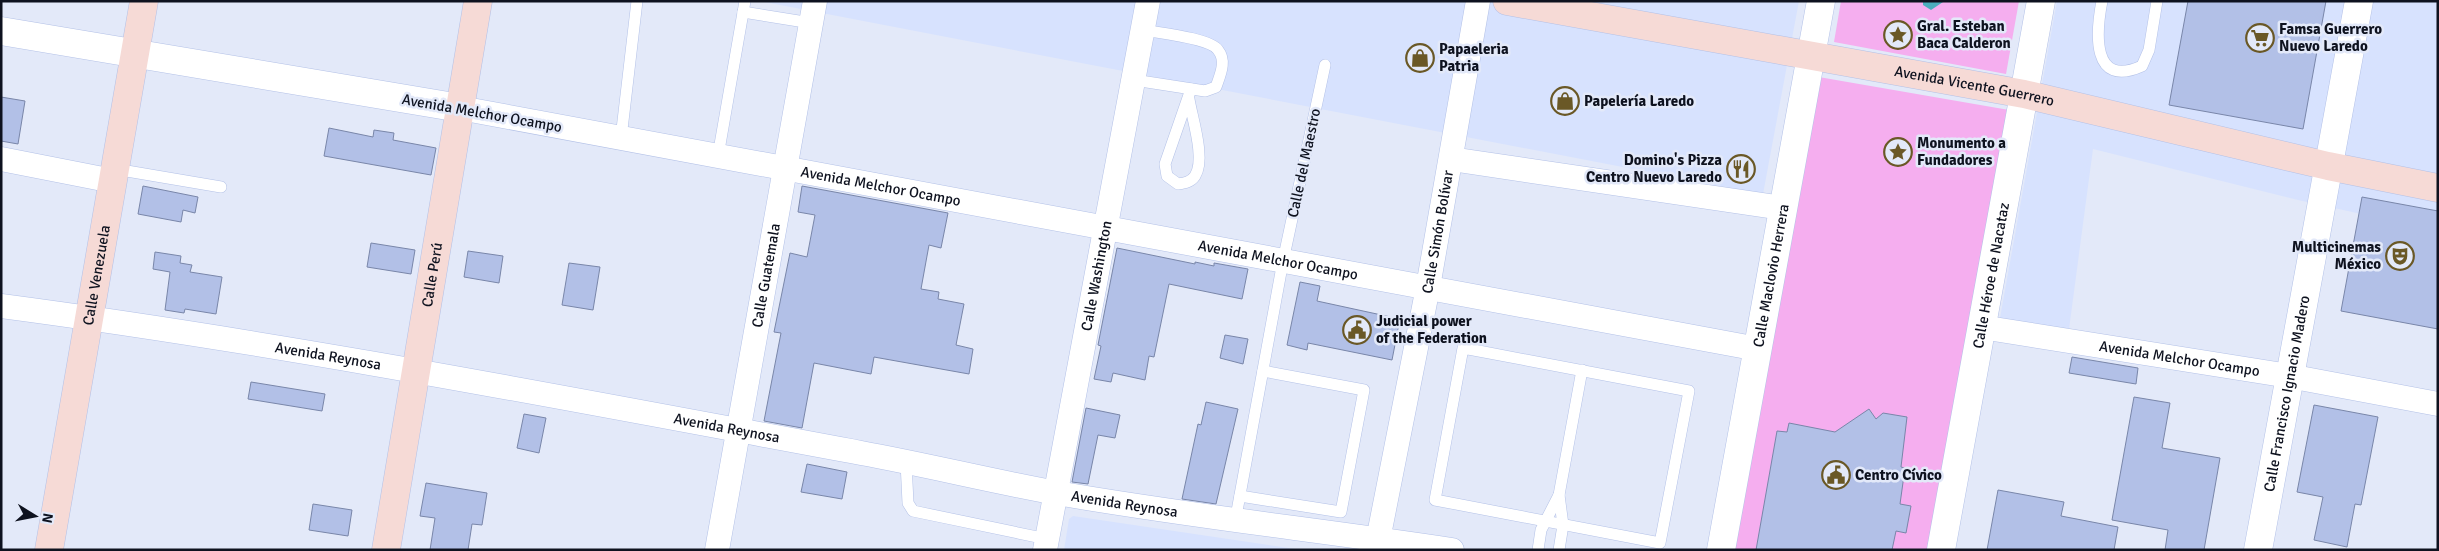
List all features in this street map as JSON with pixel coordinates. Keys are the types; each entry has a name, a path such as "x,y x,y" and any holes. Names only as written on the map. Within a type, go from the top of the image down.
{"main road":[{"name":"Calle Venezuela","path":"50,550 144,1"},
{"name":"Calle Perú","path":"386,550 478,1"},
{"name":"Avenida Vicente Guerrero","path":"1507,1 2024,94 2328,166 2438,188"}],"street":[{"name":"Calle Washington","path":"1046,544 1148,1"},
{"name":"Calle Simón Bolívar","path":"1377,544 1428,288 1478,1"},
{"name":"Calle Maclovio Herrera","path":"1721,550 1821,1"},
{"name":"Calle Héroe de Nacataz","path":"1941,550 2041,1"},
{"name":"Calle Francisco Ignacio Madero","path":"2258,550 2360,1"},
{"name":"Calle Guatemala","path":"717,550 736,431 786,168 813,12"},
{"name":"Avenida Melchor Ocampo","path":"1,31 134,55 460,108 1758,349"},
{"path":"1451,159 1783,208"},
{"path":"1,160 114,175"},
{"name":"Avenida Reynosa","path":"1,306 91,318 416,371 906,462 1055,492 1377,544 1452,550"},
{"name":"Avenida Melchor Ocampo","path":"1981,327 2289,376 2438,404"}],"lane":[{"path":"621,138 637,1"},
{"path":"2102,1 2097,38 2100,57 2112,69 2128,72 2142,66 2149,50 2157,1"},
{"path":"718,156 744,7 813,12"},
{"path":"1134,80 1190,94 1216,87 1222,70 1221,56 1217,48 1204,42 1143,30"},
{"name":"Calle del Maestro","path":"1235,522 1283,261 1325,65"},
{"path":"1190,94 1200,157 1196,176 1189,182 1178,184 1167,176 1165,164 1190,94"},
{"path":"114,175 221,187"},
{"path":"1463,348 1689,390 1660,543 1545,521 1435,500 1463,348"},
{"path":"1559,550 1563,525 1560,495 1582,370"},
{"path":"1240,496 1341,512 1364,390 1263,371"},
{"path":"906,462 908,503 913,511 1046,544"},
{"path":"1538,550 1545,521 1560,495"}],"shaded area":[{"path":"759,1 1799,1 1763,194"},
{"path":"1841,1 2019,1 2006,74 1834,42"},
{"path":"2057,1 2438,1 2438,231 2298,200 2093,149 2069,329 2000,318"},
{"path":"1813,76 2009,110 1934,550 1732,550"},
{"path":"1073,516 1302,550 1064,550 1069,519"}],"water":[{"path":"1923,1 1943,2 1931,10 1923,5"}],"building":[{"path":"2188,1 2326,1 2303,129 2169,105"},
{"path":"1,97 25,101 18,144 1,141"},
{"path":"329,128 373,137 374,130 394,133 393,140 436,148 431,175 324,156"},
{"path":"143,186 198,197 195,213 183,210 181,222 138,214"},
{"path":"802,186 948,213 941,248 929,245 921,289 939,292 938,299 964,304 956,345 973,349 969,374 874,357 871,374 814,363 802,428 764,421 781,333 774,332 790,253 807,257 815,215 798,212"},
{"path":"2362,197 2438,211 2438,329 2341,311"},
{"path":"371,243 415,250 411,274 367,267"},
{"path":"1117,248 1195,264 1195,262 1214,266 1214,263 1248,269 1242,299 1169,284 1154,357 1149,356 1145,380 1113,373 1111,382 1094,379 1101,346 1098,345"},
{"path":"468,251 503,256 499,283 464,277"},
{"path":"155,252 181,256 180,263 192,265 190,272 222,277 216,314 185,309 184,313 165,310 170,272 153,269"},
{"path":"569,263 600,267 593,310 562,305"},
{"path":"1300,282 1320,286 1317,301 1400,319 1392,360 1308,343 1307,350 1287,345"},
{"path":"1225,335 1248,339 1243,364 1220,358"},
{"path":"2072,357 2138,368 2136,384 2069,373"},
{"path":"251,382 325,394 322,411 248,399"},
{"path":"2134,397 2170,403 2162,448 2220,458 2204,550 2165,550 2168,530 2112,520"},
{"path":"1206,402 1238,409 1216,504 1182,499 1198,424 1201,425"},
{"path":"2314,405 2378,417 2361,505 2355,504 2347,547 2314,540 2323,497 2297,492"},
{"path":"1086,408 1120,415 1115,438 1098,435 1088,484 1072,482"},
{"name":"Centro Cívico","path":"1869,409 1876,419 1883,413 1907,417 1901,467 1905,468 1900,504 1911,506 1906,533 1896,531 1892,550 1756,550 1777,431 1787,432 1789,423 1835,432"},
{"path":"524,414 546,418 539,453 517,448"},
{"path":"807,464 847,472 842,499 801,492"},
{"path":"426,483 487,493 482,525 472,524 468,550 430,550 435,518 420,516"},
{"path":"1998,490 2064,502 2061,516 2118,527 2114,550 1987,550"},
{"path":"313,504 352,510 348,536 309,530"}],"place":[{"name":"Gral. Esteban Baca Calderon","path":"1898,35"},
{"name":"Famsa Guerrero Nuevo Laredo","path":"2260,38"},
{"name":"Papaeleria Patria","path":"1420,58"},
{"name":"Papelería Laredo","path":"1565,101"},
{"name":"Monumento a Fundadores","path":"1898,152"},
{"name":"Domino's Pizza Centro Nuevo Laredo","path":"1741,169"},
{"name":"Multicinemas México","path":"2400,256"},
{"name":"Judicial power of the Federation","path":"1357,330"},
{"name":"Centro Cívico","path":"1836,475"}]}
